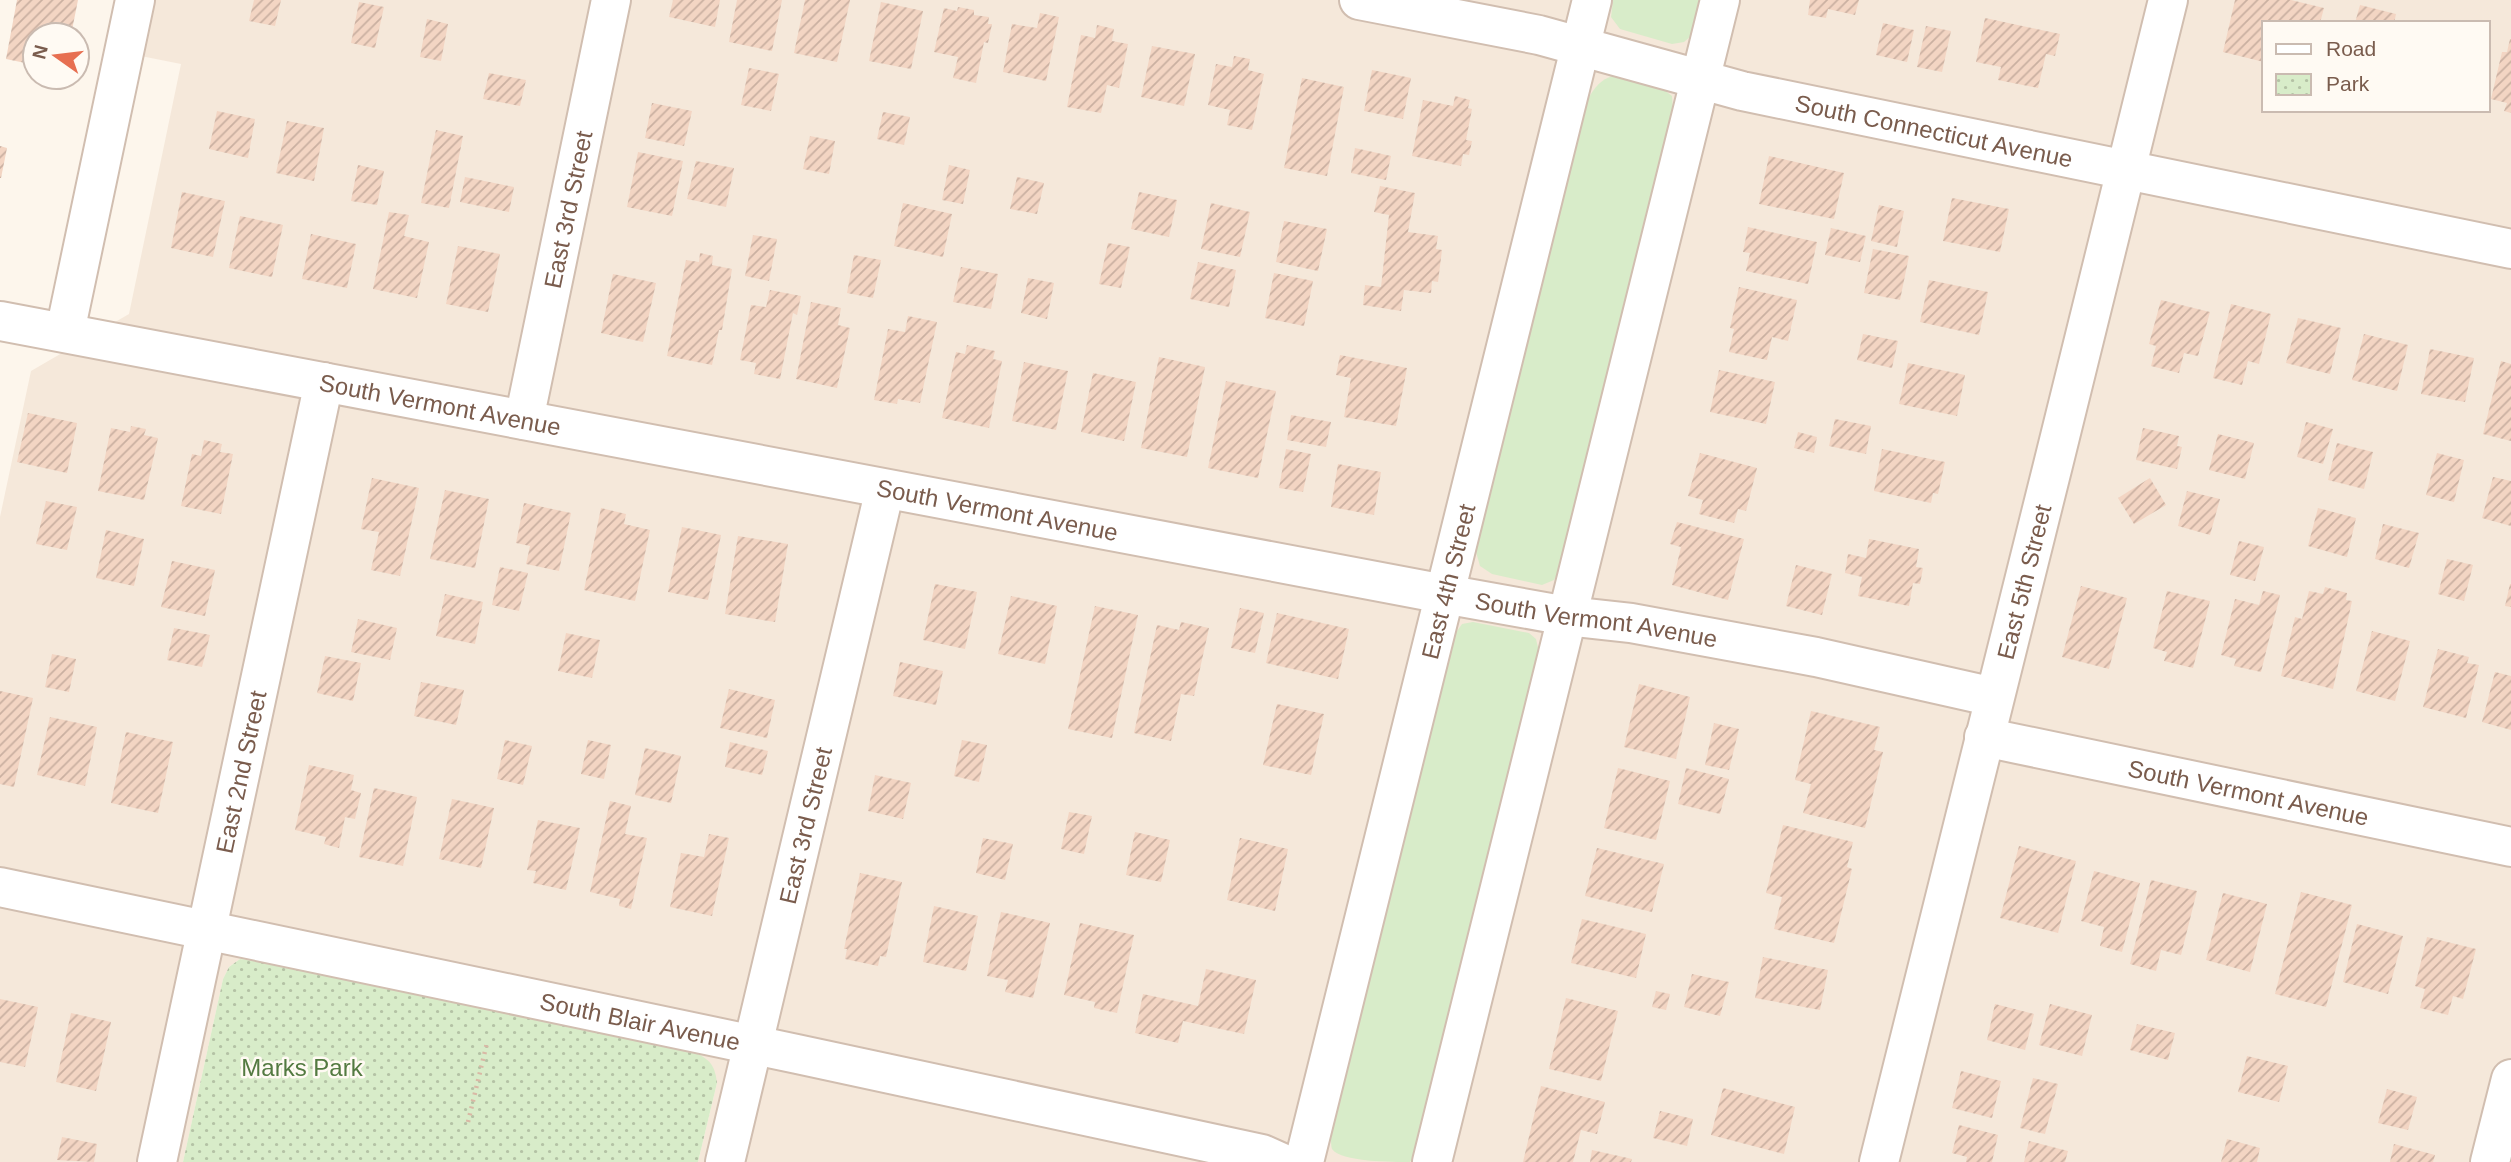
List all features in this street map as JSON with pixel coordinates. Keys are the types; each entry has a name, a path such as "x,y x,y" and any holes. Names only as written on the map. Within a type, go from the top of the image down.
{"street":[{"path":"65,332 135,0"},
{"name":"East 3rd Street","path":"524,420 611,0"},
{"name":"South Connecticut Avenue","path":"1359,0 1539,34 1742,91 2511,249"},
{"name":"East 4th Street","path":"1304,1162 1592,0"},
{"path":"1432,1162 1720,0"},
{"name":"East 5th Street","path":"1879,1162 2128,171 2168,0"},
{"name":"South Vermont Avenue","path":"0,321 1444,594 1567,616 1631,622 1816,657 1994,697"},
{"name":"East 2nd Street","path":"157,1162 324,382"},
{"name":"East 3rd Street","path":"725,1162 885,489"},
{"name":"South Vermont Avenue","path":"1984,737 2511,847"},
{"name":"South Blair Avenue","path":"0,887 1262,1154 1280,1162"},
{"path":"2490,1162 2511,1079"}],"path":[{"path":"468,1122 487,1043"}],"shaded area":[{"path":"148,0 2511,0 2511,1162 698,1162 717,1083 699,1054 240,959 229,967 223,979 183,1162 0,1162 0,517 31,371 129,314 181,64 136,55"}],"green space":[{"path":"1613,0 1700,0 1692,35 1684,42 1672,44 1620,29 1611,17"},
{"path":"1613,76 1663,89 1672,96 1673,110 1560,569 1554,580 1542,585 1492,574 1480,566 1476,552 1588,99 1598,85"},
{"path":"1473,622 1529,633 1536,639 1539,652 1417,1149 1410,1162 1345,1157 1332,1149 1331,1138 1455,634 1462,624"},
{"name":"Marks Park","path":"240,959 698,1054 712,1066 717,1083 698,1162 183,1162 223,979 229,967"}],"building":[{"path":"17,0 78,0 74,21 21,21 21,62 6,59"},
{"path":"254,0 281,0 275,26 249,21"},
{"path":"673,0 720,0 715,27 669,17"},
{"path":"737,0 782,0 772,51 729,42"},
{"path":"805,0 850,0 837,62 794,53"},
{"path":"1810,0 1859,0 1855,15 1828,9 1826,18 1808,15"},
{"path":"2235,0 2291,0 2324,8 2321,21 2262,21 2262,62 2223,52"},
{"path":"359,2 384,7 375,48 351,43"},
{"path":"881,2 923,11 911,69 869,61"},
{"path":"2360,5 2396,14 2394,21 2356,21"},
{"path":"958,7 974,10 974,15 989,17 988,24 992,24 988,43 984,42 976,83 953,78 958,57 934,52 944,8 957,11"},
{"path":"1040,13 1059,17 1046,81 1003,72 1012,24 1037,28"},
{"path":"1985,18 2060,34 2055,56 2046,54 2038,88 1998,80 2001,67 1976,62"},
{"path":"427,19 448,24 441,61 420,57"},
{"path":"1883,23 1914,30 1907,62 1876,55"},
{"path":"1097,25 1114,29 1112,41 1128,44 1119,88 1107,85 1101,113 1067,107 1081,35 1095,38"},
{"path":"1926,26 1951,31 1942,72 1917,67"},
{"path":"2510,39 2511,113 2504,111 2507,103 2491,99 2502,52 2507,52"},
{"path":"1152,46 1195,54 1184,106 1141,97"},
{"path":"1234,56 1250,59 1248,70 1264,74 1252,130 1227,125 1230,110 1208,105 1216,64 1232,67"},
{"path":"749,68 779,74 771,111 741,105"},
{"path":"1372,70 1411,78 1403,119 1364,111"},
{"path":"489,73 526,80 520,106 483,99"},
{"path":"1302,78 1344,87 1327,176 1284,168"},
{"path":"1455,96 1470,100 1468,108 1472,109 1466,140 1472,141 1469,155 1463,154 1461,166 1412,156 1423,100 1453,106"},
{"path":"652,103 692,111 684,146 645,138"},
{"path":"217,111 255,119 248,158 209,149"},
{"path":"883,112 910,117 904,145 877,139"},
{"path":"287,121 324,128 314,181 276,173"},
{"path":"436,130 463,136 449,208 421,203"},
{"path":"810,136 835,141 829,174 803,169"},
{"path":"0,146 7,148 1,178 0,178"},
{"path":"1355,148 1391,156 1386,180 1351,173"},
{"path":"638,152 683,161 672,216 627,207"},
{"path":"1769,156 1844,173 1834,219 1759,204"},
{"path":"696,161 734,168 726,207 687,199"},
{"path":"358,165 384,171 377,205 351,201"},
{"path":"949,165 970,170 963,204 942,200"},
{"path":"465,177 514,187 509,212 460,202"},
{"path":"1017,177 1044,183 1037,214 1010,209"},
{"path":"1380,186 1415,193 1408,232 1438,236 1436,249 1442,250 1438,282 1432,281 1431,293 1404,290 1401,311 1363,305 1365,285 1381,287 1389,215 1374,212"},
{"path":"182,192 225,201 213,257 171,248"},
{"path":"1139,192 1177,200 1169,237 1131,229"},
{"path":"1952,198 2009,209 2000,252 1943,241"},
{"path":"903,203 952,214 943,257 894,246"},
{"path":"1211,203 1250,212 1240,257 1201,249"},
{"path":"1879,205 1904,211 1897,247 1871,241"},
{"path":"389,212 409,215 404,236 429,242 417,298 373,289"},
{"path":"240,216 283,225 272,277 229,268"},
{"path":"1284,221 1327,229 1318,271 1276,262"},
{"path":"1748,227 1817,242 1808,284 1746,271 1750,253 1743,252"},
{"path":"1831,228 1866,236 1860,262 1825,255"},
{"path":"311,234 356,244 347,288 302,279"},
{"path":"753,235 777,239 769,281 745,276"},
{"path":"1108,243 1130,247 1121,288 1099,284"},
{"path":"458,246 500,254 488,312 446,304"},
{"path":"1873,249 1909,256 1900,300 1864,293"},
{"path":"700,253 713,256 712,265 732,269 722,330 719,330 712,365 667,356 686,260 699,262"},
{"path":"854,255 881,260 873,298 847,293"},
{"path":"1198,262 1236,270 1229,307 1190,299"},
{"path":"961,267 998,274 991,309 953,302"},
{"path":"1274,273 1313,281 1304,326 1265,318"},
{"path":"613,274 656,283 643,342 601,333"},
{"path":"1028,278 1054,283 1047,319 1021,313"},
{"path":"1929,280 1988,292 1979,335 1920,322"},
{"path":"1739,287 1797,300 1788,341 1772,337 1767,360 1729,352 1734,329 1730,328"},
{"path":"770,290 801,296 797,315 793,313 780,379 754,374 756,363 740,360 751,305 766,307"},
{"path":"2161,300 2210,312 2198,356 2184,353 2179,373 2151,366 2156,346 2149,344"},
{"path":"811,302 841,308 838,325 850,328 837,388 796,379"},
{"path":"2231,304 2271,314 2259,364 2248,361 2242,385 2213,378"},
{"path":"908,316 937,322 920,403 898,399 897,404 874,400 888,329 905,332"},
{"path":"2298,318 2341,328 2330,374 2286,363"},
{"path":"1863,334 1898,341 1892,368 1857,360"},
{"path":"2364,334 2408,345 2397,391 2352,380"},
{"path":"967,345 995,351 993,359 1002,361 989,428 942,418 956,352 965,354"},
{"path":"2430,349 2474,358 2465,402 2421,394"},
{"path":"1340,355 1407,368 1396,426 1344,417 1351,378 1336,375"},
{"path":"1159,357 1205,367 1187,457 1141,448"},
{"path":"2501,361 2511,364 2511,441 2483,434"},
{"path":"1024,362 1068,371 1056,430 1012,421"},
{"path":"1908,363 1965,375 1957,416 1899,404"},
{"path":"1719,370 1775,382 1766,424 1710,412"},
{"path":"1093,373 1136,382 1124,441 1081,432"},
{"path":"1226,381 1276,391 1258,478 1208,468"},
{"path":"28,413 77,423 67,473 17,462"},
{"path":"1291,415 1331,422 1326,447 1287,440"},
{"path":"1835,419 1871,426 1866,454 1829,446"},
{"path":"2306,422 2333,429 2323,464 2297,457"},
{"path":"131,426 146,429 144,435 158,438 144,500 98,491 111,428 130,432"},
{"path":"2143,428 2179,436 2177,446 2182,447 2177,469 2136,460"},
{"path":"1798,432 1817,437 1814,453 1794,448"},
{"path":"2218,434 2254,443 2245,479 2209,470"},
{"path":"204,440 222,444 220,452 233,454 221,514 181,506 192,454 201,456"},
{"path":"2337,443 2373,452 2364,489 2328,480"},
{"path":"1286,449 1311,454 1303,492 1279,488"},
{"path":"1882,449 1945,462 1938,494 1933,493 1931,503 1874,491"},
{"path":"1700,453 1757,468 1746,511 1738,509 1734,523 1699,514 1703,500 1688,496"},
{"path":"2437,453 2464,460 2454,502 2426,495"},
{"path":"1338,464 1381,472 1374,515 1331,507"},
{"path":"2493,477 2511,481 2511,526 2482,518"},
{"path":"372,478 419,488 400,576 371,570 379,532 361,529"},
{"path":"2150,478 2166,505 2134,524 2118,498"},
{"path":"445,490 489,499 475,568 430,559"},
{"path":"2187,491 2220,499 2210,535 2178,526"},
{"path":"46,501 77,507 67,550 36,544"},
{"path":"524,503 571,513 559,571 526,564 530,546 516,543"},
{"path":"601,508 626,514 624,524 650,530 635,601 584,590"},
{"path":"2318,508 2356,518 2347,557 2308,546"},
{"path":"1677,522 1744,539 1728,600 1672,585 1681,547 1670,544"},
{"path":"2383,524 2419,533 2409,568 2375,559"},
{"path":"682,527 721,535 708,600 668,592"},
{"path":"106,530 144,539 134,586 96,578"},
{"path":"738,536 788,544 775,622 725,614"},
{"path":"1869,539 1919,549 1916,567 1923,568 1920,584 1913,583 1909,606 1858,596 1862,577 1845,573 1848,554 1866,558"},
{"path":"2239,541 2264,547 2255,581 2230,575"},
{"path":"2447,559 2473,565 2464,601 2438,594"},
{"path":"172,561 215,570 205,616 161,607"},
{"path":"1796,565 1832,574 1822,615 1786,606"},
{"path":"500,567 528,573 519,611 492,605"},
{"path":"935,584 977,592 965,649 923,640"},
{"path":"2511,584 2511,607 2505,606"},
{"path":"2081,586 2127,598 2109,669 2062,657"},
{"path":"2325,587 2347,593 2346,600 2352,601 2333,689 2281,676 2295,617 2302,619 2309,591 2323,594"},
{"path":"2167,591 2210,601 2193,668 2164,661 2167,652 2153,648"},
{"path":"2263,591 2280,595 2261,672 2234,666 2236,659 2221,655 2235,599 2259,605"},
{"path":"445,594 483,602 475,644 436,636"},
{"path":"1011,596 1057,606 1045,664 998,654"},
{"path":"1095,606 1138,615 1112,738 1068,729"},
{"path":"1240,608 1264,613 1255,653 1231,648"},
{"path":"1277,613 1349,629 1338,679 1266,663"},
{"path":"358,619 397,628 390,660 351,652"},
{"path":"1181,622 1209,628 1194,696 1181,694 1171,741 1134,733 1157,625 1179,630"},
{"path":"174,628 210,635 202,667 167,660"},
{"path":"2372,631 2410,641 2395,701 2356,691"},
{"path":"566,633 600,640 592,678 558,671"},
{"path":"2438,649 2469,657 2467,663 2479,665 2466,718 2423,707"},
{"path":"52,654 76,659 69,692 45,687"},
{"path":"325,656 361,663 353,701 317,693"},
{"path":"900,662 943,671 936,705 893,696"},
{"path":"2495,672 2511,676 2511,730 2482,722"},
{"path":"421,682 464,690 456,725 414,716"},
{"path":"1639,684 1690,697 1676,759 1624,747"},
{"path":"729,689 775,700 767,738 720,728"},
{"path":"0,691 33,698 14,787 0,784"},
{"path":"1277,704 1324,714 1311,775 1263,765"},
{"path":"1811,711 1880,727 1874,750 1883,752 1865,828 1803,813 1811,784 1795,780"},
{"path":"50,717 97,727 85,786 37,775"},
{"path":"1714,723 1739,729 1729,770 1705,765"},
{"path":"126,732 173,742 158,813 111,803"},
{"path":"505,740 532,746 523,785 497,779"},
{"path":"588,740 611,745 604,779 581,774"},
{"path":"962,740 987,745 979,782 954,776"},
{"path":"730,742 768,751 762,775 725,767"},
{"path":"645,748 681,756 671,803 635,795"},
{"path":"309,765 354,775 351,790 361,793 355,819 345,817 339,848 324,844 326,837 295,830"},
{"path":"1618,768 1670,781 1656,840 1604,828"},
{"path":"1686,768 1729,779 1720,814 1678,804"},
{"path":"875,775 911,783 903,819 868,811"},
{"path":"374,788 417,797 403,866 359,857"},
{"path":"452,799 494,808 481,868 439,859"},
{"path":"610,801 631,806 625,834 647,838 631,909 619,906 620,899 590,892"},
{"path":"1069,812 1092,816 1084,854 1061,849"},
{"path":"538,820 580,828 566,890 533,883 536,871 527,870"},
{"path":"1783,825 1853,842 1847,867 1852,869 1834,943 1774,929 1782,897 1766,893"},
{"path":"1135,832 1170,840 1161,882 1126,875"},
{"path":"709,834 729,838 712,916 670,907 681,853 704,857"},
{"path":"983,838 1013,844 1005,880 976,873"},
{"path":"1240,838 1288,849 1275,911 1227,900"},
{"path":"2019,846 2076,861 2058,933 2000,918"},
{"path":"1597,848 1664,864 1652,912 1585,896"},
{"path":"2094,871 2140,883 2122,952 2100,946 2104,927 2081,921"},
{"path":"860,873 902,882 886,957 880,956 878,966 845,959 847,949 844,949"},
{"path":"2151,880 2197,891 2181,955 2161,950 2156,971 2130,964"},
{"path":"2301,892 2352,905 2326,1007 2275,994"},
{"path":"2223,893 2267,904 2250,972 2206,960"},
{"path":"934,906 978,916 966,971 923,962"},
{"path":"1001,912 1050,923 1033,998 1005,992 1008,980 987,976"},
{"path":"1582,919 1646,934 1636,978 1571,963"},
{"path":"1080,923 1134,935 1117,1013 1094,1008 1095,1002 1064,995"},
{"path":"2357,924 2403,936 2388,994 2343,982"},
{"path":"2427,937 2476,949 2463,999 2453,996 2448,1015 2420,1008 2425,989 2415,986"},
{"path":"1763,957 1828,970 1820,1010 1755,998"},
{"path":"1206,969 1256,980 1244,1034 1183,1021 1178,1043 1135,1033 1143,994 1198,1006"},
{"path":"1692,974 1729,982 1720,1016 1684,1007"},
{"path":"1656,991 1670,994 1666,1010 1652,1007"},
{"path":"1566,998 1618,1011 1601,1081 1549,1069"},
{"path":"0,999 38,1007 25,1067 0,1062"},
{"path":"1995,1004 2034,1014 2025,1050 1987,1040"},
{"path":"2050,1004 2092,1015 2082,1056 2039,1045"},
{"path":"71,1013 111,1022 96,1091 56,1082"},
{"path":"2137,1024 2175,1033 2168,1060 2130,1050"},
{"path":"2247,1056 2288,1066 2279,1102 2238,1092"},
{"path":"1961,1071 2001,1081 1992,1118 1952,1108"},
{"path":"2033,1078 2058,1084 2045,1134 2020,1128"},
{"path":"1541,1086 1605,1102 1597,1134 1581,1130 1573,1162 1523,1162"},
{"path":"1723,1088 1795,1107 1784,1154 1711,1135"},
{"path":"2387,1089 2417,1097 2408,1130 2378,1123"},
{"path":"1660,1111 1693,1119 1687,1146 1653,1138"},
{"path":"1959,1125 1998,1135 1992,1162 1966,1162 1967,1157 1952,1153"},
{"path":"62,1137 97,1144 94,1162 57,1160"},
{"path":"2227,1139 2260,1148 2257,1162 2221,1162"},
{"path":"2029,1141 2068,1151 2065,1162 2024,1162"},
{"path":"2394,1144 2435,1155 2433,1162 2390,1162"},
{"path":"1592,1150 1632,1159 1631,1162 1590,1162"}]}
